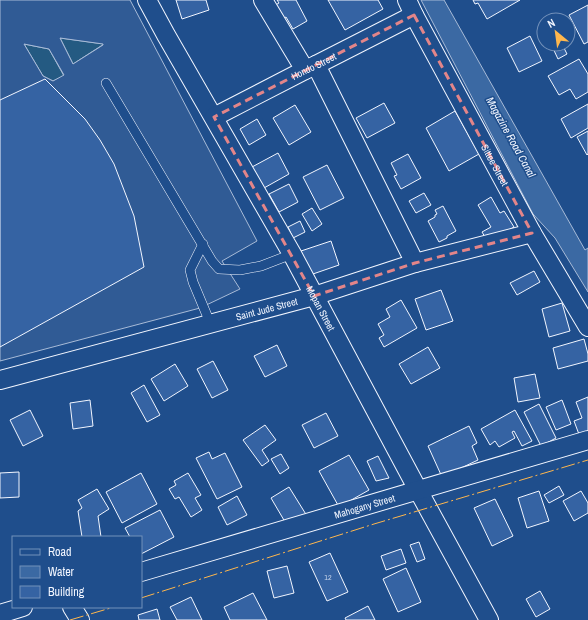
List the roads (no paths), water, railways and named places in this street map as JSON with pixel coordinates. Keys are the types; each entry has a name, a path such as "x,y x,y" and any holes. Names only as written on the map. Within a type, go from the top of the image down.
{"street":[{"name":"Mopan Street","path":"147,0 292,254 489,620"},
{"path":"263,0 310,67 415,263"},
{"name":"Hondo Street","path":"214,117 310,67 410,7"},
{"name":"Sittee Street","path":"410,7 532,233 588,327"},
{"name":"Saint Jude Street","path":"0,380 314,296 415,263 532,233"},
{"name":"Mahogany Street","path":"142,572 588,440"},
{"path":"0,614 20,608"},
{"path":"73,608 80,620"}],"lane":[{"path":"106,83 212,261 219,269 240,270 261,266 292,254"},
{"path":"203,244 190,270 193,282 211,324"}],"water":[{"name":"Magazine Road Canal","path":"421,0 444,0 585,250 588,248 588,292 555,238 533,214"}]}
